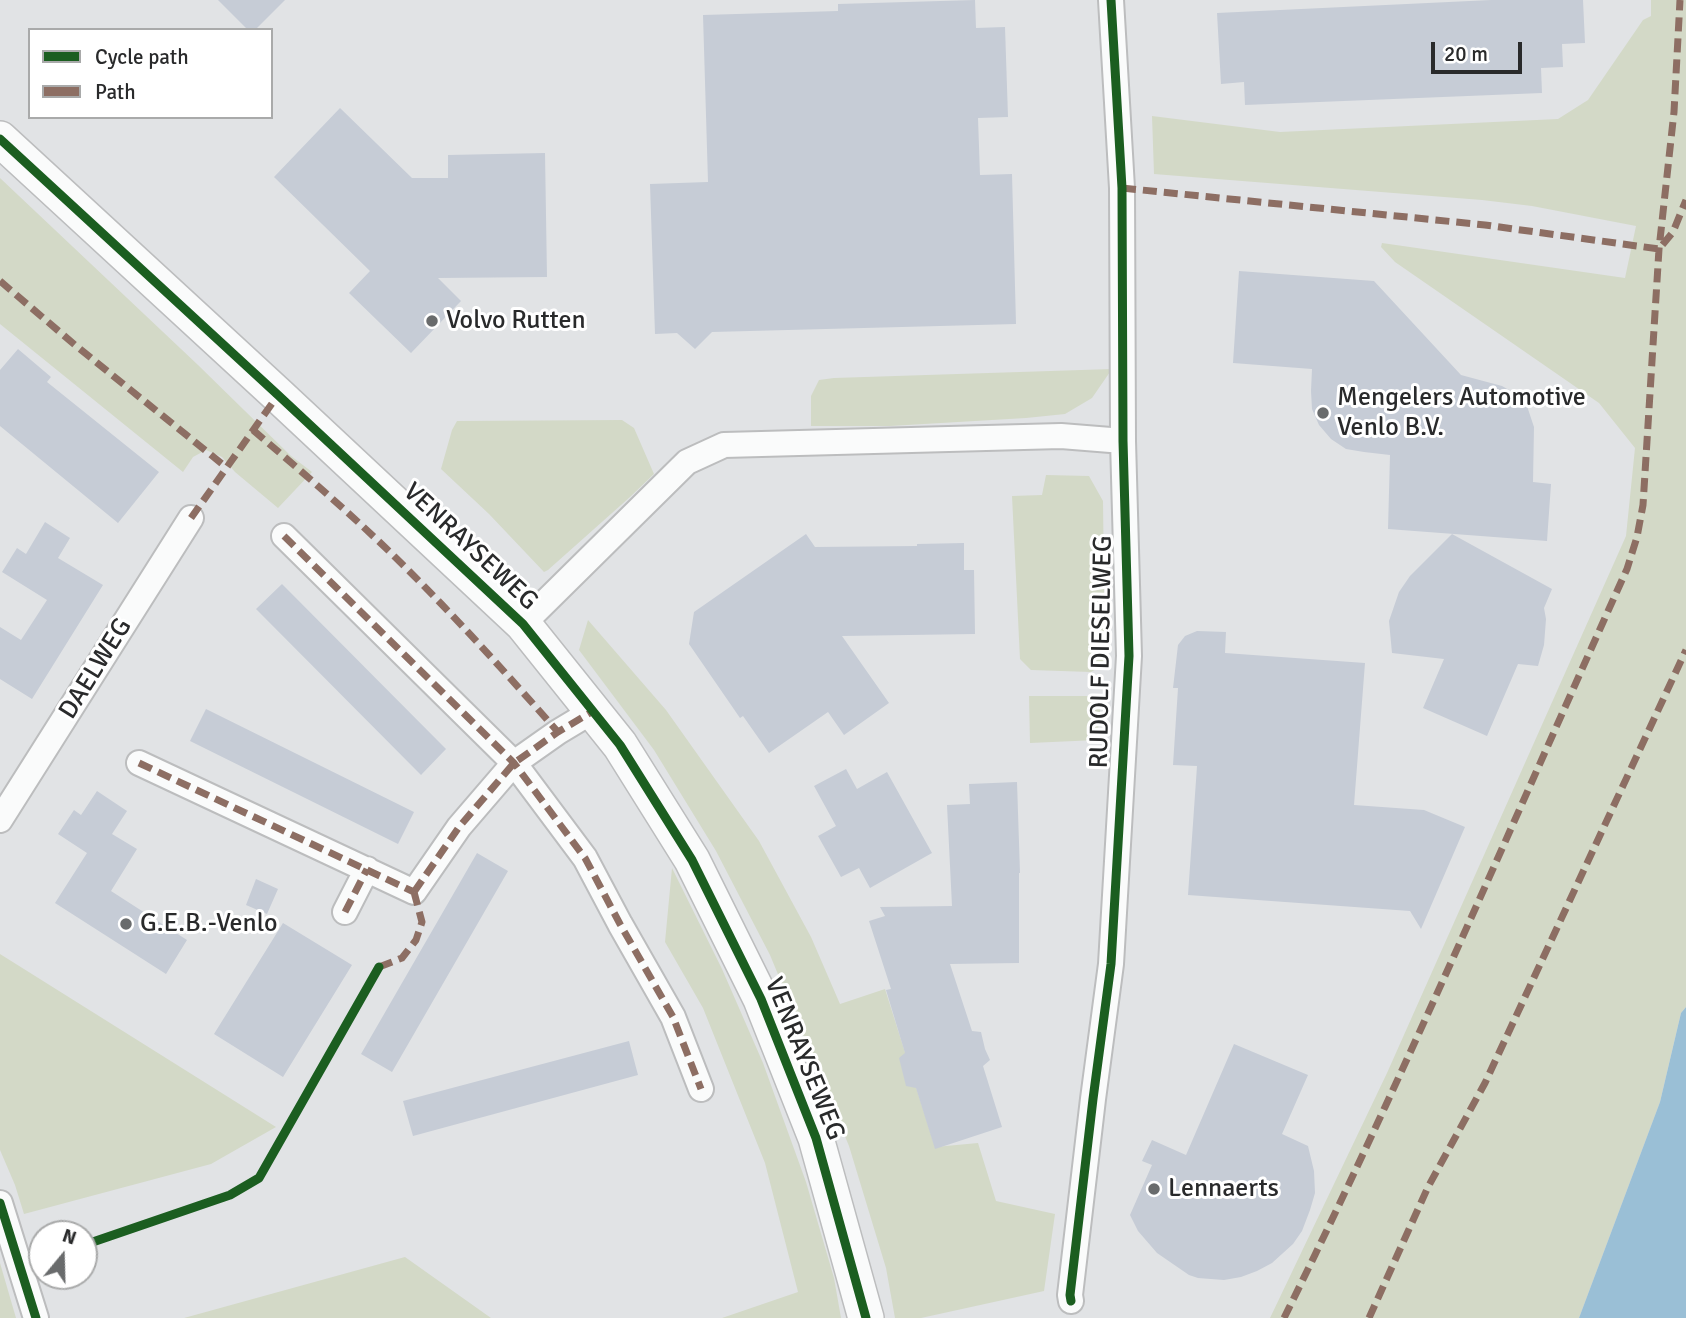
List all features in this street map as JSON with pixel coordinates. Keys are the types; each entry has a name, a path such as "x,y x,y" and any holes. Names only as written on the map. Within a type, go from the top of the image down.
{"street":[{"name":"RUDOLF DIESELWEG","path":"1071,1301 1075,1247 1111,964 1129,656 1122,188 1111,0"},
{"name":"VENRAYSEWEG","path":"0,139 523,624 620,745 692,860 761,999 816,1138 866,1318"},
{"path":"523,624 687,462 724,445 1061,436 1124,441"},
{"name":"DAELWEG","path":"0,820 191,518"},
{"path":"284,536 514,763 585,858 673,1017 701,1089"},
{"path":"139,763 414,892 459,827 514,763 593,711"},
{"path":"345,912 367,870"},
{"path":"0,1203 36,1318"}],"green space":[{"path":"1651,0 1686,0 1686,1007 1681,1013 1660,1102 1579,1318 1270,1318 1387,1073 1626,536 1635,448 1599,403 1395,262 1381,247 1382,243 1625,278 1636,226 1532,206 1482,200 1154,174 1152,116 1280,132 1558,119 1588,100 1643,20 1651,16"},
{"path":"0,178 291,456 312,472 278,508 235,472 222,457 206,450 193,457 183,472 0,324"},
{"path":"1112,369 1092,398 1065,414 890,426 811,426 811,396 819,380"},
{"path":"622,420 634,428 654,474 544,572 489,514 441,469 457,421"},
{"path":"1046,475 1089,476 1103,501 1105,664 1091,672 1031,670 1020,659 1012,496 1042,495"},
{"path":"588,620 666,710 759,841 811,937 840,1004 885,989 935,1147 978,1143 996,1201 1055,1214 1044,1291 921,1318 895,1318 886,1268 849,1146 770,955 716,851 654,750 579,650"},
{"path":"1029,696 1090,696 1101,702 1097,740 1030,743"},
{"path":"672,868 722,969 763,1063 806,1182 834,1278 841,1318 722,1318 798,1292 765,1163 703,1008 665,942"},
{"path":"0,954 276,1127 211,1164 24,1214 0,1150"},
{"path":"405,1257 491,1318 184,1318"},
{"path":"0,1263 16,1318 0,1318"}],"water":[{"path":"1686,1007 1686,1318 1579,1318 1660,1102 1681,1013"}],"building":[{"path":"218,0 285,0 257,28 246,28"},
{"path":"975,0 976,28 1005,27 1008,117 978,118 980,175 1012,174 1016,324 712,332 695,349 677,333 655,334 650,184 708,182 703,15 838,11 838,4"},
{"path":"1491,0 1583,0 1585,43 1562,44 1563,67 1541,68 1542,93 1245,105 1244,82 1221,84 1217,13"},
{"path":"340,108 412,178 448,178 448,155 545,153 547,277 438,278 461,301 411,353 349,293 370,271 274,177"},
{"path":"1239,271 1374,281 1461,375 1502,386 1516,394 1527,406 1534,427 1533,482 1551,484 1547,541 1388,529 1390,455 1346,449 1331,439 1319,425 1312,409 1312,369 1233,363"},
{"path":"18,349 51,377 47,382 159,472 118,523 0,426 0,370"},
{"path":"45,522 70,538 58,558 103,585 32,699 0,679 0,627 21,640 47,600 2,572 17,548 26,554"},
{"path":"806,534 815,547 964,543 964,570 974,570 975,634 842,636 889,703 844,735 828,712 769,753 743,716 740,718 689,644 694,612"},
{"path":"1452,534 1552,589 1544,608 1544,645 1538,666 1518,664 1487,736 1423,708 1444,659 1392,653 1389,621 1399,592 1410,576"},
{"path":"282,584 446,749 421,775 256,609"},
{"path":"1197,631 1226,632 1225,653 1365,663 1354,805 1424,810 1465,827 1421,929 1410,911 1188,895 1197,766 1173,765 1178,688 1173,688 1178,645 1185,636"},
{"path":"206,709 414,812 398,844 190,741"},
{"path":"846,769 857,789 887,772 932,853 870,888 859,868 841,877 818,836 836,826 814,786"},
{"path":"1017,782 1019,963 950,964 972,1031 981,1032 990,1060 983,1066 1002,1127 935,1149 916,1088 906,1086 899,1058 905,1053 886,990 891,989 869,921 885,916 880,907 952,906 947,805 970,804 969,784"},
{"path":"97,791 127,811 112,834 137,849 111,891 187,940 166,974 55,903 87,853 58,834 74,810 81,815"},
{"path":"477,853 508,871 392,1072 361,1054"},
{"path":"256,879 278,889 267,914 246,905"},
{"path":"283,923 352,965 283,1077 214,1034"},
{"path":"629,1041 638,1075 413,1136 403,1101"},
{"path":"1234,1044 1308,1075 1282,1134 1308,1146 1314,1171 1315,1193 1302,1231 1293,1244 1272,1263 1241,1277 1224,1280 1198,1278 1189,1275 1157,1253 1138,1231 1130,1215 1152,1165 1142,1161 1152,1140 1186,1155"}],"marked path":[{"path":"1284,1318 1459,945 1627,569 1637,537 1643,505 1659,249 1674,112 1680,0"},
{"path":"1122,188 1485,225 1659,249 1673,232 1686,200"},
{"path":"0,281 226,467"},
{"path":"191,518 278,395"},
{"path":"253,430 395,557 478,643 558,732"},
{"path":"284,536 514,763 585,858 673,1017 701,1089"},
{"path":"1369,1318 1428,1187 1485,1083 1686,650"},
{"path":"414,892 459,827 514,763 593,711"},
{"path":"139,763 414,892"},
{"path":"345,912 367,869"},
{"path":"379,967 402,958 416,940 422,922 414,892"}],"cycle path":[{"path":"1071,1301 1111,964 1129,656 1123,441 1122,188 1111,0"},
{"path":"0,139 523,624 620,745 692,860 761,999 816,1138 866,1318"},
{"path":"98,1240 230,1195 259,1178 379,967"},
{"path":"0,1203 36,1318"}],"place":[{"name":"Volvo Rutten","path":"432,321"},
{"name":"Mengelers Automotive Venlo B.V.","path":"1323,413"},
{"name":"G.E.B.-Venlo","path":"126,924"},
{"name":"Lennaerts","path":"1154,1189"}]}
